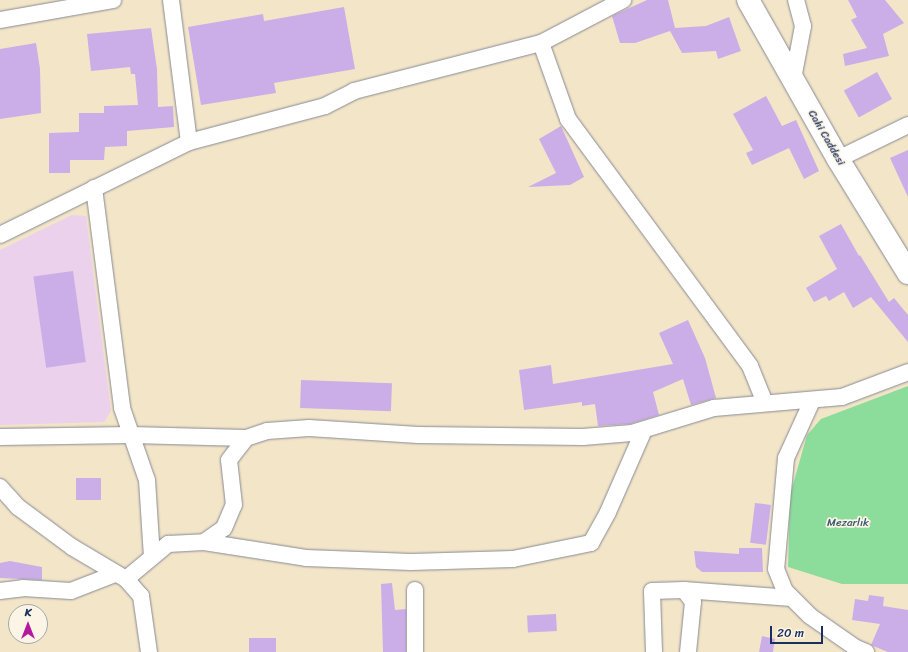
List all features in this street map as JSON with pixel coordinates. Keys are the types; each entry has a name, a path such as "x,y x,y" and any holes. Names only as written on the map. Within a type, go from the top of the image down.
{"main road":[{"name":"Cahi Caddesi","path":"748,0 838,159 908,273"}],"street":[{"path":"0,20 113,0"},
{"path":"171,0 189,142"},
{"path":"0,235 189,142 325,106 354,91 541,43 624,0"},
{"path":"793,79 803,26 796,0"},
{"path":"541,43 568,119 750,366 765,403"},
{"path":"838,159 908,125"},
{"path":"94,188 122,408 147,480 152,558"},
{"path":"0,437 131,435 246,438 267,431 309,428 418,435 583,437 632,433 714,408 765,403 812,401 842,397 908,372"},
{"path":"812,401 786,458 779,518 776,569 785,591 810,616 856,648 866,652"},
{"path":"0,591 23,588 71,591 121,576 152,558 168,544 204,542 306,558 411,562 513,559 591,543 608,512 644,430"},
{"path":"204,542 224,528 234,505 229,460 246,438"},
{"path":"0,487 18,506 54,533 121,576 141,596 149,652"},
{"path":"415,590 415,652"},
{"path":"654,652 652,590 684,590 792,598"},
{"path":"684,590 693,602 688,652"}],"shaded area":[{"path":"72,215 86,216 111,411 104,422 0,425 0,250"}],"green space":[{"name":"Mezarlık","path":"908,386 908,584 842,584 788,567 790,495 807,435 821,419"}],"building":[{"path":"647,0 668,0 675,28 706,26 729,17 741,51 718,59 716,51 682,53 670,31 635,43 620,43 612,16"},
{"path":"848,0 885,0 904,23 883,34 889,56 845,66 843,54 867,48 851,20 857,17"},
{"path":"344,7 355,69 274,83 276,93 201,105 188,27 263,14 264,21"},
{"path":"151,28 157,69 158,107 173,106 174,127 127,131 127,146 105,147 104,160 70,160 70,173 49,173 49,133 79,132 79,113 104,113 104,106 138,105 135,74 131,74 130,67 91,71 87,34"},
{"path":"36,43 40,69 41,113 0,119 0,49"},
{"path":"877,72 892,99 859,118 844,90"},
{"path":"766,96 782,126 796,120 819,171 804,179 789,148 752,165 746,153 753,150 733,114"},
{"path":"561,126 584,177 570,185 528,187 556,173 539,139"},
{"path":"908,150 908,197 890,158"},
{"path":"841,224 859,256 860,255 889,302 894,298 908,315 908,342 871,297 853,308 844,292 829,301 826,296 814,302 806,288 837,269 819,236"},
{"path":"73,271 86,362 46,368 33,277"},
{"path":"688,320 705,358 716,398 691,405 683,379 653,392 659,415 630,424 598,426 595,404 582,406 582,402 524,410 519,370 551,365 553,384 673,364 659,333"},
{"path":"301,380 392,383 391,411 300,408"},
{"path":"76,478 101,478 101,500 76,500"},
{"path":"755,503 771,505 766,545 750,543"},
{"path":"739,548 762,548 763,572 702,572 696,567 694,551 739,554"},
{"path":"10,561 42,567 42,580 0,578 0,563"},
{"path":"392,583 395,610 406,609 406,652 383,652 381,584"},
{"path":"869,595 884,597 883,606 908,610 908,652 888,652 871,645 880,624 852,620 855,599 868,601"},
{"path":"556,614 557,631 528,632 527,616"},
{"path":"762,636 775,639 773,652 759,652"},
{"path":"249,638 276,638 276,652 249,652"}]}
